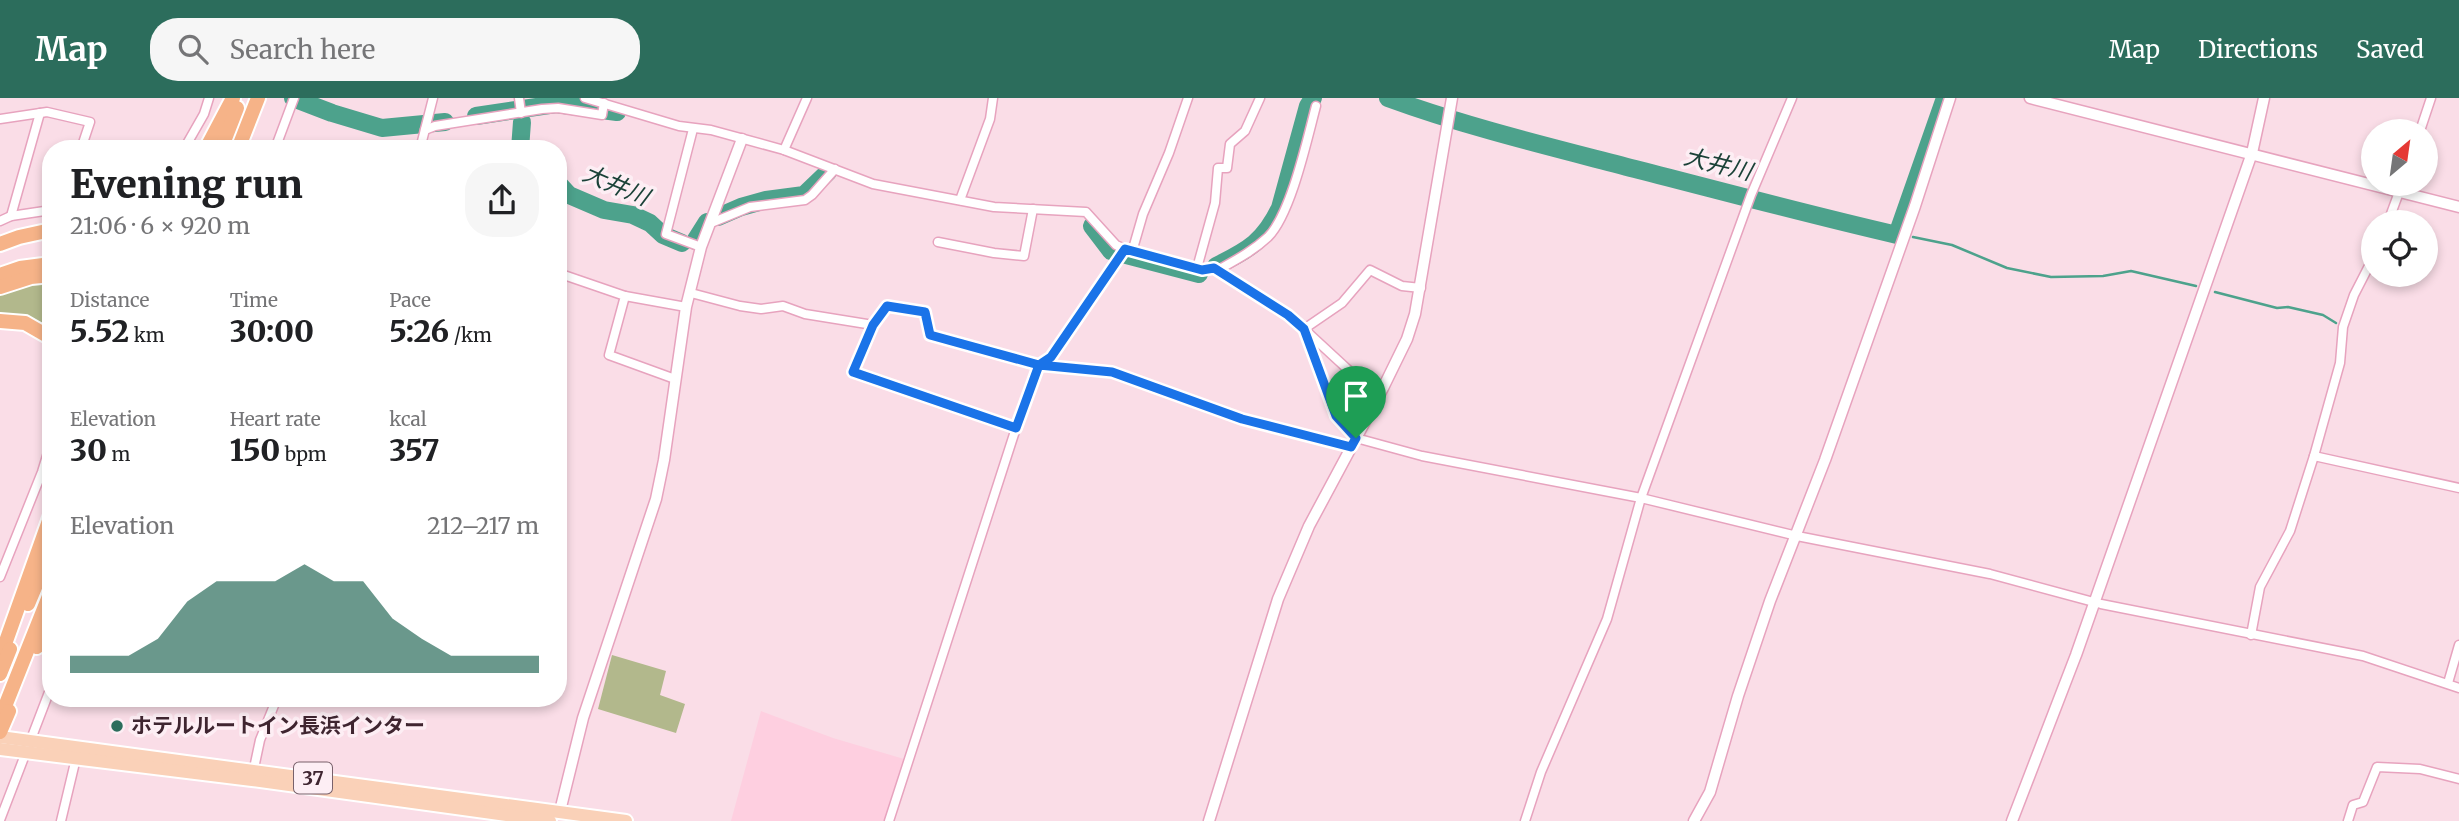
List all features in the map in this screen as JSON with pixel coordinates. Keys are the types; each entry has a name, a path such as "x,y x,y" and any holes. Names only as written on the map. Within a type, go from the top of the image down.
{"highway":[{"path":"212,140 236,100"},
{"path":"224,140 236,100"},
{"path":"244,140 257,104"},
{"path":"0,244 42,232"},
{"path":"0,275 20,268 42,265"},
{"path":"0,287 42,276"},
{"path":"0,321 24,323 42,333"},
{"path":"0,657 42,540"},
{"path":"0,674 42,571"},
{"path":"0,735 4,713 42,614"},
{"path":"4,713 42,637"}],"main road":[{"name":"37","path":"0,735 27,747"},
{"name":"37","path":"0,749 27,747 559,816 626,821"},
{"name":"37","path":"253,775 550,821"}],"street":[{"path":"189,140 204,114 209,98"},
{"path":"422,140 433,98"},
{"path":"585,98 693,129 711,130 784,150 873,184 994,207 1086,212 1125,252 1218,270 1288,315 1369,389"},
{"path":"784,150 807,98"},
{"path":"960,200 990,119 993,98"},
{"path":"889,821 1016,428 1039,365 1051,357 1125,252 1169,153 1188,98"},
{"path":"1197,268 1214,203 1218,168 1227,168 1230,144 1245,131 1260,98"},
{"path":"1209,821 1278,599 1309,526 1407,339 1421,288 1452,98"},
{"path":"1525,821 1541,772 1607,619 1641,498 1750,198 1792,98"},
{"path":"1694,821 1710,792 1766,613 1797,536 1915,206 1950,98"},
{"path":"2030,98 2361,179"},
{"path":"2012,821 2094,602 2252,153 2264,98"},
{"path":"2424,119 2431,98"},
{"path":"278,140 293,99"},
{"path":"425,129 520,106 602,114 606,105"},
{"path":"1218,270 1246,255 1269,236 1282,217 1316,106"},
{"path":"0,119 47,112 90,122 84,140"},
{"path":"11,216 40,113"},
{"path":"693,129 666,234 701,247"},
{"path":"559,816 583,718 656,499 686,307 701,247 741,139"},
{"path":"712,223 750,207 806,200 835,169"},
{"path":"2425,196 2459,207"},
{"path":"938,242 1024,256 1033,209"},
{"path":"0,221 11,216 42,211"},
{"path":"1304,329 1342,303 1370,270 1402,286 1421,288"},
{"path":"567,276 625,296 686,307"},
{"path":"2251,635 2260,587 2290,531 2314,456 2340,363 2343,327 2361,281"},
{"path":"691,293 740,306 761,309 783,306 805,314 873,325"},
{"path":"625,296 609,355 675,379"},
{"path":"1016,428 853,372 873,325 887,306 925,312 930,335 1039,365 1112,372 1242,419 1641,498 1797,536 1990,574 2094,602 2363,656 2459,688"},
{"path":"1304,329 1336,416 1353,442"},
{"path":"2314,456 2459,488"},
{"path":"0,577 42,472"},
{"path":"2448,683 2459,645"},
{"path":"0,820 43,707"},
{"path":"253,775 260,740 273,707"},
{"path":"61,821 77,753"},
{"path":"2348,821 2354,805 2363,802 2377,767 2420,769 2458,777"}],"shaded area":[{"path":"761,711 833,738 904,759 884,821 731,821"}],"green space":[{"path":"42,282 42,323 28,316 0,314 0,293"},
{"path":"612,655 666,671 660,695 685,704 676,733 598,709"}],"waterway":[{"name":"大井川","path":"293,98 382,128 445,122"},
{"name":"大井川","path":"1216,266 1254,243 1274,219 1280,208 1308,106 1313,98"},
{"name":"大井川","path":"1388,98 1513,137 1897,235 1945,98"},
{"path":"476,116 556,104 617,112"},
{"name":"大井川","path":"521,140 522,122"},
{"name":"大井川","path":"718,217 766,200 804,195 828,172"},
{"name":"大井川","path":"567,193 604,210 633,215 650,223 663,235 682,243"},
{"name":"大井川","path":"695,241 707,222"},
{"name":"大井川","path":"1092,226 1111,251 1199,274"},
{"path":"1913,237 1952,245 2007,268 2051,277 2103,276 2131,271 2196,286"},
{"path":"2215,292 2277,308 2288,307 2323,315 2336,323"}],"place":[{"name":"ホテルルートイン長浜インター","path":"117,726"}],"route":[{"path":"1356,438 1336,416 1304,329 1288,315 1214,268 1202,270 1125,249 1051,357 1039,365 930,335 925,312 887,306 873,325 853,372 1016,428 1039,365 1112,372 1242,419 1351,447 1356,438"}]}
